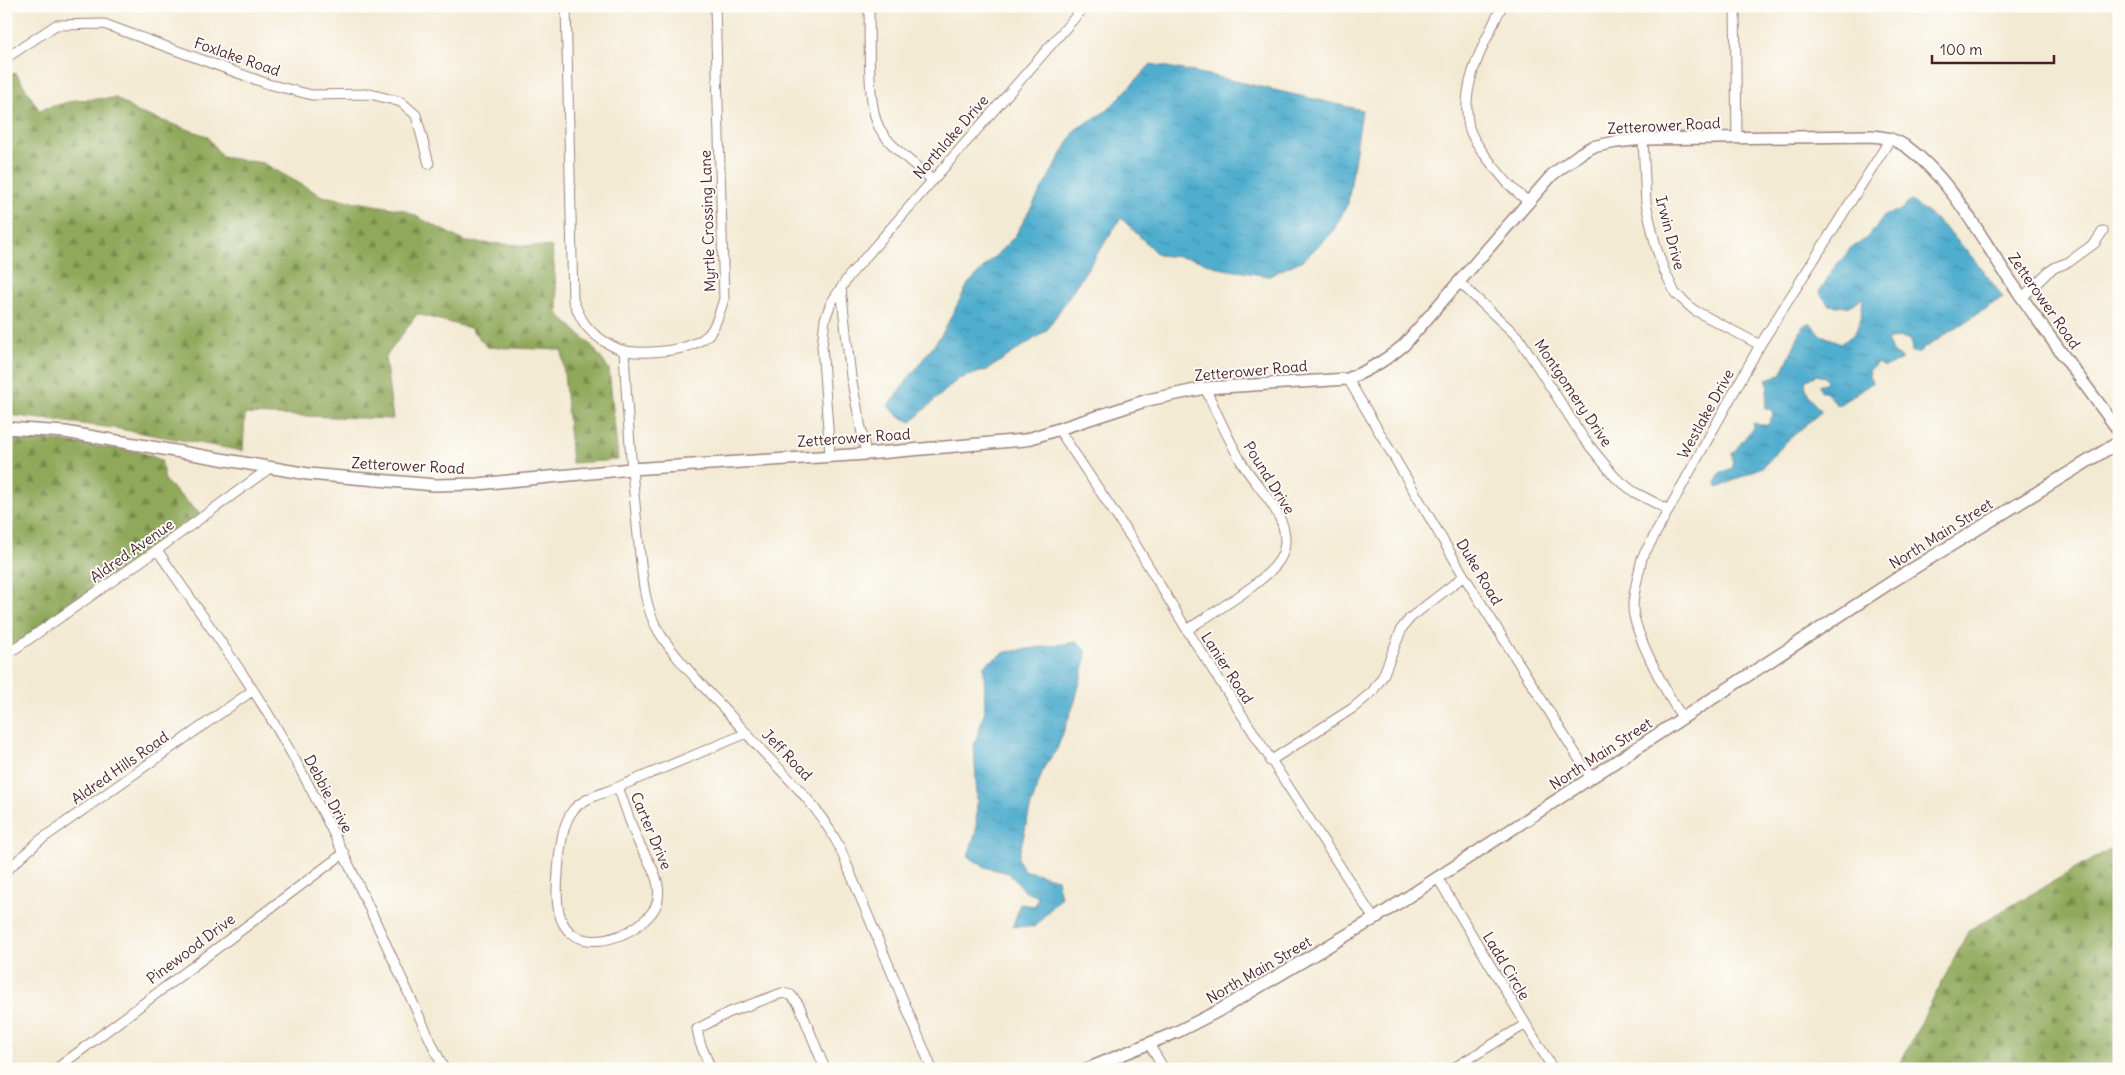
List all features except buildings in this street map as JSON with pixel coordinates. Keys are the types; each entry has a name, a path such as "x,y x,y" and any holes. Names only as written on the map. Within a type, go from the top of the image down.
{"street":[{"name":"Myrtle Crossing Lane","path":"566,6 573,300 581,320 598,338 624,350 668,352 686,347 709,334 724,299 715,6"},
{"path":"869,6 871,92 875,118 888,140 932,180"},
{"name":"Northlake Drive","path":"830,455 822,346 825,319 831,303 849,276 1085,6"},
{"path":"1502,6 1478,57 1468,97 1467,112 1470,129 1484,154 1514,192 1528,202"},
{"path":"1735,6 1737,137"},
{"name":"Foxlake Road","path":"6,58 56,25 104,24 268,84 312,95 370,94 401,102 416,115 429,164"},
{"name":"Zetterower Road","path":"6,428 65,432 308,474 435,485 478,484 631,468 866,454 1025,440 1148,400 1205,388 1348,379 1374,366 1404,345 1552,175 1581,153 1604,144 1643,139 1871,136 1891,138 1907,148 1921,160 1953,195 2022,298 2119,432"},
{"name":"Westlake Drive","path":"1683,718 1671,702 1638,632 1633,607 1636,582 1642,558 1760,345 1891,138"},
{"name":"Irwin Drive","path":"1643,139 1646,204 1656,247 1675,293 1694,310 1760,345"},
{"path":"2022,298 2048,272 2069,262 2095,243 2103,231"},
{"name":"Montgomery Drive","path":"1459,282 1519,338 1584,439 1615,477 1634,492 1669,510"},
{"path":"841,288 852,377 866,454"},
{"name":"Jeff Road","path":"624,350 631,468 646,598 655,624 667,643 692,674 813,804 825,821 839,846 932,1069"},
{"name":"Duke Road","path":"1348,379 1464,576 1591,778"},
{"name":"Pound Drive","path":"1187,630 1264,578 1280,560 1285,536 1277,513 1242,463 1205,388"},
{"name":"Lanier Road","path":"1059,430 1134,542 1187,630 1374,919"},
{"name":"North Main Street","path":"1087,1069 1177,1032 1234,1002 1374,919 1893,581 2119,442"},
{"name":"Aldred Avenue","path":"6,655 157,550 271,467"},
{"name":"Debbie Drive","path":"157,550 252,691 299,767 344,853 444,1069"},
{"path":"1270,760 1353,708 1372,692 1383,676 1402,628 1410,618 1464,576"},
{"name":"Aldred Hills Road","path":"6,871 39,841 252,691"},
{"name":"Carter Drive","path":"618,788 637,839 658,884 657,907 643,922 619,937 607,940 583,939 568,929 559,913 558,876 564,828 568,817 576,807 618,788 747,733"},
{"name":"Pinewood Drive","path":"56,1069 344,853"},
{"name":"Ladd Circle","path":"1437,877 1553,1069"},
{"path":"711,1069 700,1043 697,1029 730,1012 782,993 791,995 799,1005 825,1069"},
{"path":"1452,1069 1526,1024"},
{"path":"1149,1044 1164,1069"},
{"path":"6,1062 12,1069"}],"green space":[{"path":"16,73 39,110 76,100 116,98 137,112 207,136 222,157 263,163 322,196 404,210 466,242 552,247 559,315 591,345 609,369 618,460 572,463 562,350 487,347 470,328 417,314 385,358 393,419 245,414 243,451 114,428 9,415 6,404 6,75"},
{"path":"6,437 25,437 141,452 161,460 165,481 200,514 6,651"},
{"path":"2119,844 2119,1069 1897,1069 1969,930"}],"water":[{"path":"1151,64 1204,74 1362,110 1348,203 1332,233 1303,260 1269,276 1223,269 1191,258 1158,255 1121,218 1046,331 987,370 958,379 911,422 898,416 888,406 942,334 968,284 1015,236 1076,129 1108,110"},
{"path":"1911,201 1938,221 1950,233 1972,257 2003,297 1917,353 1912,352 1911,339 1899,337 1887,340 1892,351 1902,359 1885,367 1877,363 1869,371 1872,383 1837,406 1827,392 1821,392 1819,385 1827,382 1825,377 1816,375 1805,381 1810,398 1822,411 1787,441 1764,466 1718,488 1716,484 1720,473 1733,468 1732,454 1753,428 1753,423 1768,424 1773,415 1771,409 1765,409 1768,385 1766,379 1781,375 1803,326 1810,322 1819,334 1841,343 1853,335 1859,324 1863,298 1847,307 1829,305 1819,292 1836,265 1849,249 1870,235 1885,214 1899,211"},
{"path":"1078,642 1086,650 1085,663 1075,701 1057,749 1044,767 1030,809 1018,859 1024,870 1057,879 1061,897 1034,927 1013,926 1020,904 1035,906 1038,896 1024,891 1009,873 984,867 968,856 976,832 977,797 974,747 985,710 984,665 1006,652"}]}
